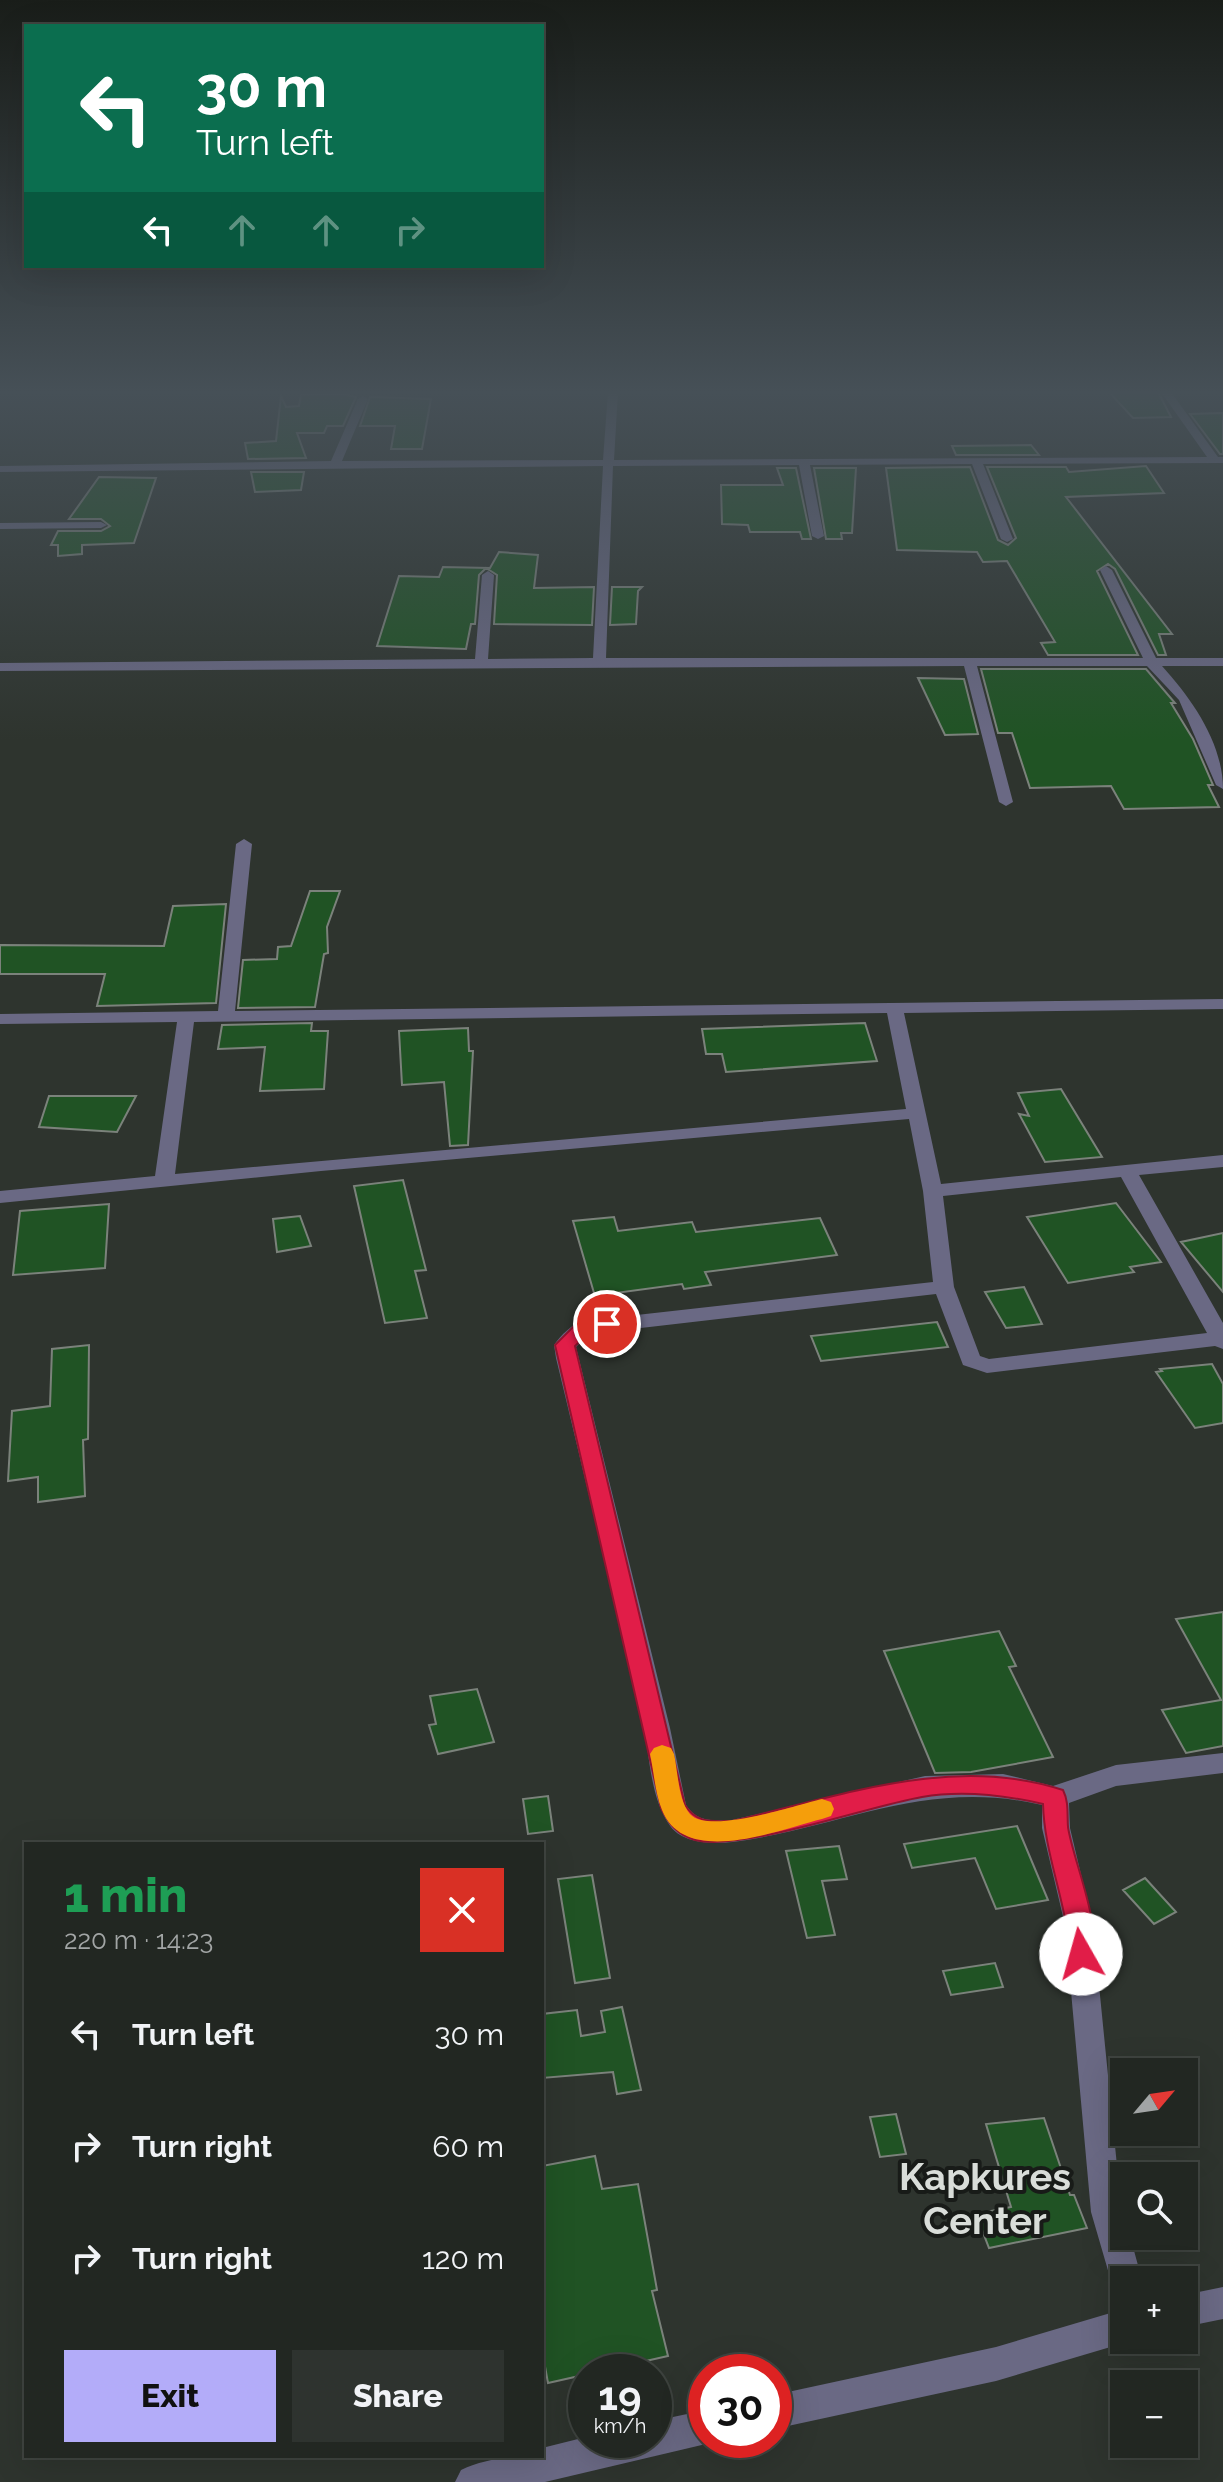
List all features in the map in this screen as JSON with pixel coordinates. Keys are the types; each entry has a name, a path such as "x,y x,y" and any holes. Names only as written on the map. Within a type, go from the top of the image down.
{"street":[{"path":"599,662 607,508"},
{"path":"813,508 818,536"},
{"path":"995,508 1007,539"},
{"path":"0,526 101,525"},
{"path":"1106,570 1151,662 1185,699 1223,785"},
{"path":"481,663 488,575"},
{"path":"0,667 599,662 1223,662"},
{"path":"969,662 1006,802"},
{"path":"226,1016 244,844"},
{"path":"0,1019 1223,1004"},
{"path":"894,1006 933,1191 944,1287 966,1355 983,1366 1222,1340 1128,1173"},
{"path":"164,1181 186,1016"},
{"path":"0,1197 919,1113"},
{"path":"933,1191 1223,1161"},
{"path":"944,1287 583,1328 565,1345 657,1728 673,1808 683,1823 698,1831 732,1831 925,1787 1003,1785 1055,1797 1075,1787 1114,1776 1223,1763"},
{"path":"1055,1797 1056,1828 1079,1925 1107,2212 1122,2266"},
{"path":"1198,2308 1223,2303"},
{"path":"792,2408 996,2364 1110,2330"},
{"path":"473,2482 572,2458"}],"building":[{"path":"77,508 146,508 134,543 82,545 82,554 58,556 58,545 51,545 58,531 101,531 110,526 101,519 69,519"},
{"path":"722,508 804,508 811,539 802,539 800,532 750,532 748,525 722,524"},
{"path":"821,508 854,508 852,533 841,533 842,539 826,539"},
{"path":"891,508 986,508 998,540 1008,545 1016,538 1004,508 1074,508 1172,634 1159,634 1166,655 1158,655 1115,569 1108,564 1097,571 1138,655 1048,655 1041,643 1055,642 1007,561 983,562 977,552 897,550"},
{"path":"499,552 538,555 534,588 594,587 592,625 494,624 497,575 486,568 479,575 475,624 471,624 466,649 377,646 399,576 439,577 443,567 490,568"},
{"path":"612,587 642,587 638,591 636,624 610,625"},
{"path":"981,669 1146,669 1175,703 1171,703 1193,739 1213,785 1208,785 1219,807 1124,809 1111,786 1030,788 1012,733 998,733"},
{"path":"918,678 964,679 978,734 945,735"},
{"path":"310,891 340,891 327,927 328,953 324,954 315,1007 238,1008 243,960 277,959 278,947 291,946"},
{"path":"226,904 216,1003 97,1006 105,974 0,974 0,945 164,946 173,906"},
{"path":"312,1023 311,1031 328,1031 324,1089 260,1091 265,1047 218,1049 222,1025"},
{"path":"865,1023 877,1061 726,1072 722,1054 706,1054 702,1029"},
{"path":"468,1028 469,1051 473,1051 468,1145 450,1146 444,1082 402,1085 399,1031"},
{"path":"1061,1089 1102,1157 1045,1162 1019,1114 1029,1116 1018,1093"},
{"path":"49,1096 136,1096 117,1132 39,1127"},
{"path":"403,1180 426,1270 415,1271 427,1318 385,1323 354,1186"},
{"path":"1116,1203 1161,1262 1130,1267 1134,1272 1068,1283 1027,1217"},
{"path":"109,1204 105,1268 13,1275 20,1211"},
{"path":"300,1216 311,1246 277,1252 273,1219"},
{"path":"614,1217 618,1231 692,1222 696,1232 820,1218 837,1255 705,1272 711,1285 684,1289 682,1284 601,1295 594,1293 573,1221"},
{"path":"1223,1233 1223,1292 1181,1242"},
{"path":"1024,1287 1042,1324 1006,1328 985,1292"},
{"path":"937,1322 948,1347 821,1361 811,1336"},
{"path":"89,1345 88,1439 83,1440 85,1496 38,1502 38,1477 8,1481 12,1411 50,1406 52,1349"},
{"path":"1212,1364 1223,1384 1223,1423 1195,1428 1156,1372 1162,1371 1160,1369"},
{"path":"1223,1612 1223,1746 1186,1753 1162,1710 1221,1700 1176,1619"},
{"path":"999,1631 1016,1666 1009,1667 1053,1757 971,1772 935,1773 884,1651"},
{"path":"477,1689 494,1742 438,1754 429,1725 436,1724 430,1696"},
{"path":"548,1796 553,1831 528,1834 523,1799"},
{"path":"1017,1826 1048,1900 996,1909 975,1858 912,1868 904,1844"},
{"path":"839,1846 847,1879 822,1881 835,1935 807,1938 786,1851"},
{"path":"592,1875 610,1978 575,1983 558,1879"},
{"path":"1145,1878 1176,1912 1154,1924 1123,1890"},
{"path":"995,1963 1003,1987 951,1995 943,1971"},
{"path":"622,2007 641,2090 617,2094 613,2072 544,2078 544,2014 577,2010 581,2036 605,2032 601,2011"},
{"path":"896,2114 906,2154 880,2157 870,2117"},
{"path":"1044,2118 1070,2195 1074,2195 1087,2228 989,2248 976,2214 1011,2207 986,2124"},
{"path":"595,2156 602,2189 638,2184 657,2290 652,2291 668,2354 568,2354 568,2378 548,2383 544,2361 544,2166"}],"slow traffic":[{"path":"662,1754 673,1808 683,1823 698,1831 732,1831 822,1809"}],"district":[{"name":"Kapkures Center","path":"985,2199"}],"route":[{"path":"607,1324 583,1328 572,1335 565,1345 657,1728 673,1808 683,1823 698,1831 732,1831 925,1787 1003,1785 1055,1797 1058,1813 1056,1828 1079,1925 1081,1954"}]}
